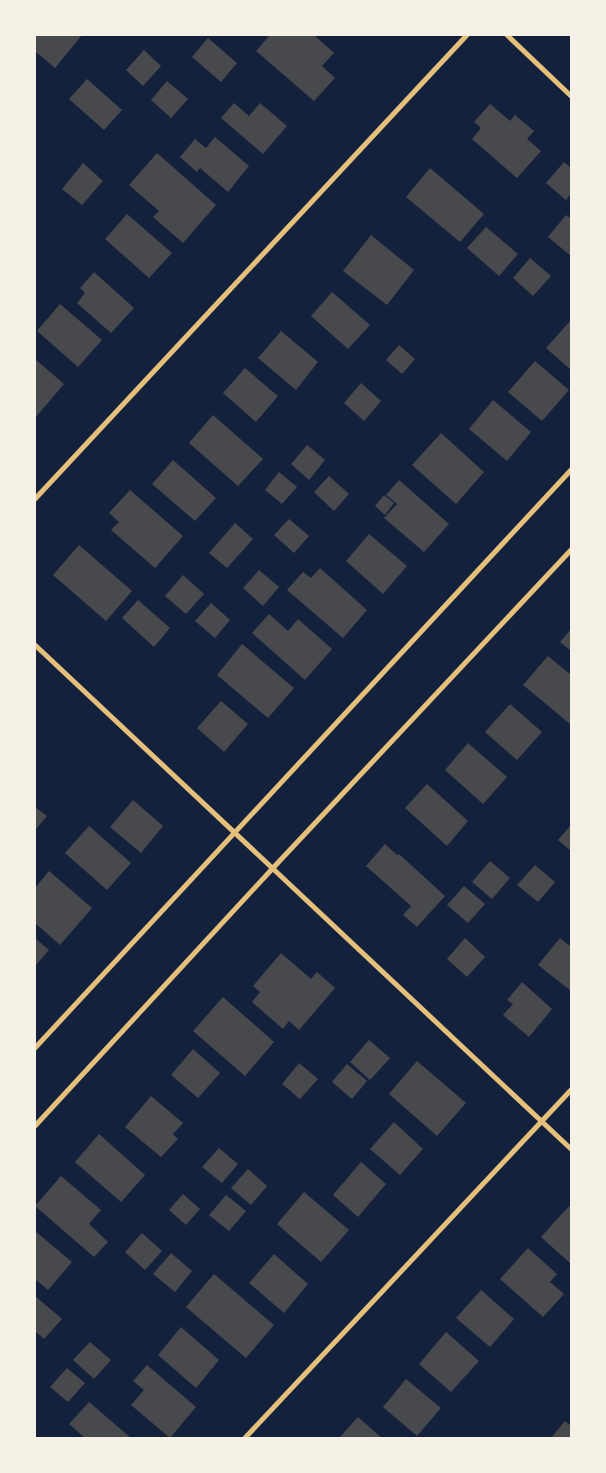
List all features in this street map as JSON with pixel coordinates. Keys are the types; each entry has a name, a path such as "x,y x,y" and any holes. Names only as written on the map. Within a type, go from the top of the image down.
{"street":[{"path":"35,499 467,35"},
{"path":"508,35 571,96"},
{"path":"35,1048 571,470"},
{"path":"35,1126 273,868 571,550"},
{"path":"35,645 571,1149"},
{"path":"245,1438 571,1090"}],"building":[{"path":"35,35 82,35 55,68 35,51"},
{"path":"270,35 314,35 334,53 322,66 335,78 314,101 256,51"},
{"path":"208,38 237,63 221,82 192,57"},
{"path":"144,50 161,66 143,86 126,70"},
{"path":"87,79 122,110 104,130 69,99"},
{"path":"167,81 188,99 171,118 151,100"},
{"path":"234,103 249,116 260,103 287,126 263,154 221,118"},
{"path":"490,104 510,121 515,115 534,131 527,139 541,151 517,178 472,139 481,128 474,122"},
{"path":"215,137 249,166 228,192 200,168 197,172 180,157 195,139 206,148"},
{"path":"157,153 216,205 183,243 153,217 159,211 129,185"},
{"path":"564,162 571,168 571,194 566,200 546,183"},
{"path":"83,163 103,181 82,205 62,189"},
{"path":"430,168 484,214 460,242 406,197"},
{"path":"127,214 172,253 149,278 105,239"},
{"path":"566,215 571,219 571,256 548,237"},
{"path":"486,227 518,254 499,276 467,248"},
{"path":"371,235 414,270 387,305 343,271"},
{"path":"530,258 551,276 533,296 513,278"},
{"path":"94,272 134,308 111,333 77,303 85,293 80,288"},
{"path":"332,292 370,325 348,349 311,316"},
{"path":"60,304 102,340 78,367 37,331"},
{"path":"571,320 571,370 546,348"},
{"path":"281,331 318,362 296,390 258,358"},
{"path":"399,345 415,359 402,374 386,360"},
{"path":"35,359 64,384 35,418"},
{"path":"535,361 569,390 542,421 508,392"},
{"path":"245,368 278,396 256,422 223,393"},
{"path":"361,383 381,401 364,421 344,403"},
{"path":"493,400 531,432 507,461 469,429"},
{"path":"213,415 263,459 238,486 189,443"},
{"path":"441,433 484,472 456,504 412,465"},
{"path":"307,445 325,460 309,480 291,464"},
{"path":"173,460 216,498 195,521 152,484"},
{"path":"279,472 297,487 282,504 265,490"},
{"path":"329,476 349,494 334,511 314,492"},
{"path":"399,480 449,524 424,552 384,518 397,504 386,495"},
{"path":"130,490 183,536 155,568 111,530 119,522 109,513"},
{"path":"384,495 394,503 385,515 375,506"},
{"path":"289,519 309,536 294,553 274,535"},
{"path":"235,523 253,539 227,568 209,553"},
{"path":"369,534 407,566 383,594 346,561"},
{"path":"79,545 132,591 106,621 53,575"},
{"path":"320,568 367,610 343,638 287,590 303,572 311,578"},
{"path":"259,570 279,587 263,606 243,588"},
{"path":"183,575 204,594 186,614 165,596"},
{"path":"138,600 170,628 154,647 122,618"},
{"path":"211,603 230,620 215,638 195,621"},
{"path":"269,614 288,631 298,619 332,649 305,680 252,633"},
{"path":"571,629 571,651 560,642"},
{"path":"242,644 294,688 268,718 217,675"},
{"path":"548,656 571,675 570,724 523,685"},
{"path":"221,701 248,724 224,752 197,728"},
{"path":"510,704 542,732 517,760 485,732"},
{"path":"468,743 507,777 483,804 445,770"},
{"path":"427,784 468,821 447,846 405,808"},
{"path":"133,800 163,826 141,853 110,827"},
{"path":"35,807 47,816 35,830"},
{"path":"571,825 571,851 558,840"},
{"path":"89,826 131,863 107,890 65,853"},
{"path":"385,844 397,855 399,854 445,896 417,927 403,915 411,906 366,866"},
{"path":"490,861 510,878 492,899 472,882"},
{"path":"535,865 555,882 538,902 517,885"},
{"path":"49,871 92,908 60,945 35,923 35,888"},
{"path":"464,886 485,904 468,923 447,905"},
{"path":"35,938 49,950 35,966"},
{"path":"465,938 485,957 467,977 447,959"},
{"path":"560,938 571,947 571,991 538,965"},
{"path":"281,953 311,979 317,972 335,988 299,1030 289,1021 283,1029 252,1002 260,992 253,986"},
{"path":"522,982 552,1009 529,1037 503,1015 513,1004 507,1000"},
{"path":"223,997 274,1042 245,1076 193,1031"},
{"path":"369,1040 390,1058 370,1080 350,1062"},
{"path":"193,1049 220,1073 198,1098 171,1075"},
{"path":"417,1061 466,1103 437,1136 389,1094"},
{"path":"299,1063 318,1079 300,1099 282,1084"},
{"path":"347,1064 367,1081 352,1099 332,1082"},
{"path":"151,1096 183,1123 173,1134 178,1139 161,1157 125,1127"},
{"path":"394,1122 423,1149 400,1175 370,1149"},
{"path":"99,1134 145,1175 121,1202 75,1162"},
{"path":"219,1148 238,1164 222,1183 202,1167"},
{"path":"361,1162 386,1184 358,1217 333,1195"},
{"path":"248,1169 267,1186 251,1205 231,1188"},
{"path":"61,1176 101,1210 89,1224 108,1242 94,1257 35,1206"},
{"path":"304,1192 349,1230 321,1262 277,1224"},
{"path":"183,1194 200,1209 186,1225 169,1210"},
{"path":"226,1195 246,1211 229,1231 209,1215"},
{"path":"569,1206 571,1208 571,1264 541,1237"},
{"path":"35,1231 72,1262 48,1290 35,1279"},
{"path":"142,1233 162,1251 145,1270 125,1252"},
{"path":"528,1248 557,1274 550,1282 564,1294 543,1317 500,1279"},
{"path":"171,1253 192,1271 175,1292 153,1274"},
{"path":"274,1254 308,1284 284,1313 249,1283"},
{"path":"214,1274 274,1325 246,1358 186,1307"},
{"path":"481,1290 514,1319 490,1347 456,1318"},
{"path":"35,1296 62,1319 44,1339 35,1331"},
{"path":"181,1327 219,1360 196,1388 158,1355"},
{"path":"446,1332 479,1361 451,1392 419,1364"},
{"path":"90,1342 111,1360 94,1379 73,1360"},
{"path":"147,1365 196,1407 170,1438 131,1405 144,1390 133,1381"},
{"path":"67,1368 85,1383 68,1402 50,1387"},
{"path":"406,1379 441,1408 417,1436 383,1407"},
{"path":"89,1402 131,1438 85,1438 69,1424"},
{"path":"358,1417 382,1438 339,1438"},
{"path":"565,1421 571,1426 571,1438 551,1438"}]}
